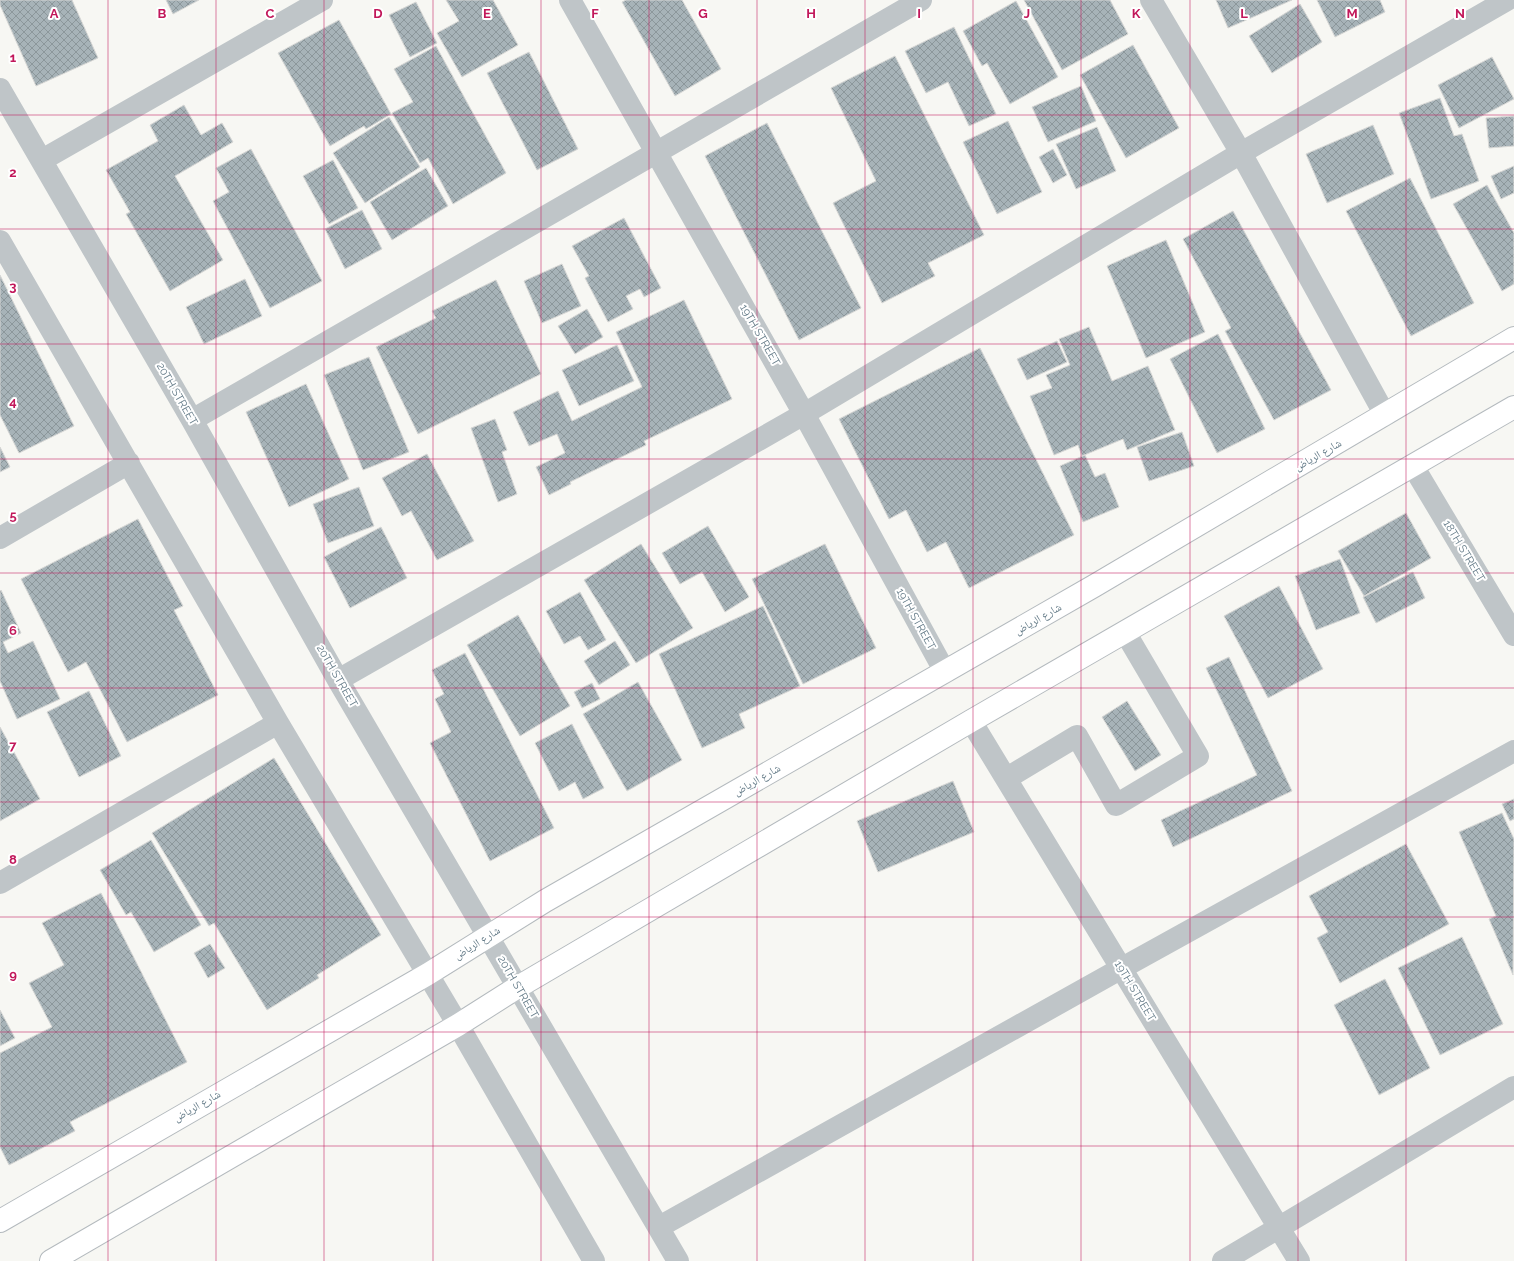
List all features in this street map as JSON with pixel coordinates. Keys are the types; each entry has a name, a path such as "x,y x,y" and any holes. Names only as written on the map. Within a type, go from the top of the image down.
{"main road":[{"name":"شارع الرياض","path":"0,1221 428,974 552,897 1108,578 1514,338"},
{"path":"51,1261 458,1025 518,987 971,721 1514,407"}],"street":[{"path":"42,160 322,0"},
{"name":"19TH STREET","path":"570,0 804,414 945,672"},
{"path":"192,420 921,0"},
{"path":"1150,0 1241,153 1385,415"},
{"path":"338,680 804,414 1241,153 1507,0"},
{"name":"20TH STREET","path":"0,89 192,420 338,680 678,1261"},
{"path":"0,240 278,723 458,1025 594,1261"},
{"path":"0,538 128,463"},
{"name":"18TH STREET","path":"1413,466 1514,635"},
{"path":"1007,778 1077,736 1116,805 1198,756 1126,632"},
{"name":"19TH STREET","path":"971,721 1299,1261"},
{"path":"0,883 278,723"},
{"path":"659,1227 1514,751"},
{"path":"1223,1261 1514,1086"}],"building":[{"path":"0,0 72,0 98,58 36,86 0,5"},
{"path":"166,0 199,0 173,14"},
{"path":"446,0 493,0 518,45 462,77 437,33 459,21"},
{"path":"626,0 682,0 721,69 675,96 622,2"},
{"path":"1024,0 1110,0 1128,34 1062,70"},
{"path":"1216,0 1292,0 1228,28"},
{"path":"1317,0 1380,0 1385,12 1335,37"},
{"path":"1016,1 1058,77 1010,104 987,63 982,66 963,31"},
{"path":"416,2 437,43 410,57 389,15"},
{"path":"1300,4 1322,42 1272,73 1249,36"},
{"path":"339,20 391,114 366,129 364,126 330,146 278,53"},
{"path":"954,27 996,114 969,126 948,82 926,93 905,51"},
{"path":"1133,45 1179,128 1126,158 1080,75"},
{"path":"436,46 506,173 453,204 428,158 420,163 392,113 413,102 394,69"},
{"path":"529,52 578,149 537,170 487,73"},
{"path":"895,56 984,235 928,263 935,276 882,303 833,203 876,181 831,88"},
{"path":"1492,57 1514,99 1459,128 1438,85"},
{"path":"1081,86 1096,121 1048,142 1032,107"},
{"path":"1440,98 1454,136 1462,134 1479,181 1431,199 1399,113"},
{"path":"184,105 201,135 222,123 233,142 175,176 223,260 170,291 126,214 130,212 106,170 158,141 150,125"},
{"path":"1514,116 1514,146 1489,148 1486,118"},
{"path":"389,117 420,167 365,203 333,153"},
{"path":"1008,121 1042,192 997,214 963,142"},
{"path":"767,123 861,308 799,340 705,156"},
{"path":"1373,125 1394,174 1327,203 1306,154"},
{"path":"1097,127 1116,171 1076,189 1056,144"},
{"path":"251,149 322,281 270,308 213,201 229,192 216,168"},
{"path":"1053,149 1067,175 1053,183 1039,157"},
{"path":"333,160 358,208 329,224 303,176"},
{"path":"1514,166 1514,193 1501,199 1491,176"},
{"path":"426,168 448,206 392,240 370,202"},
{"path":"1410,178 1474,303 1411,336 1346,211"},
{"path":"1487,185 1514,233 1514,284 1502,291 1453,204"},
{"path":"362,210 382,249 345,269 325,229"},
{"path":"1233,211 1331,390 1274,420 1225,331 1231,328 1183,239"},
{"path":"624,218 661,288 644,297 640,289 626,296 633,309 608,322 585,278 589,276 572,246"},
{"path":"1166,240 1205,332 1146,358 1107,266"},
{"path":"562,264 581,306 542,323 524,281"},
{"path":"0,275 74,426 19,453 0,415"},
{"path":"245,279 262,316 204,344 186,307"},
{"path":"496,280 541,374 418,434 376,347 436,318 432,311"},
{"path":"684,300 732,399 644,441 646,445 570,482 571,484 549,495 536,467 565,453 557,434 529,446 513,412 558,391 572,421 642,387 616,332"},
{"path":"587,309 603,337 575,354 558,326"},
{"path":"1089,327 1112,381 1148,366 1175,430 1127,450 1123,439 1082,456 1078,445 1054,455 1030,396 1052,388 1046,375 1070,365 1059,339"},
{"path":"1218,334 1265,429 1217,453 1170,359"},
{"path":"1057,341 1067,362 1027,380 1017,359"},
{"path":"617,345 634,381 579,406 562,370"},
{"path":"980,348 1074,535 969,588 946,542 927,552 906,510 889,519 839,419"},
{"path":"369,357 409,452 363,470 324,375"},
{"path":"306,384 349,479 289,507 246,412"},
{"path":"495,419 507,450 502,452 517,494 498,502 471,428"},
{"path":"1182,432 1194,466 1149,481 1137,447"},
{"path":"0,447 10,467 0,472"},
{"path":"427,454 474,541 437,560 411,511 402,516 382,478"},
{"path":"1085,455 1095,477 1105,473 1119,507 1083,522 1060,466"},
{"path":"359,487 374,526 328,543 313,504"},
{"path":"1406,513 1431,558 1364,596 1338,551"},
{"path":"138,519 183,606 174,610 218,695 127,742 86,662 68,672 21,579"},
{"path":"708,526 749,597 725,612 702,572 680,584 662,553"},
{"path":"381,527 407,578 350,608 324,557"},
{"path":"641,544 693,628 636,663 584,580"},
{"path":"825,544 876,648 803,684 752,579"},
{"path":"1340,559 1360,613 1316,630 1295,576"},
{"path":"1413,572 1425,598 1376,623 1363,597"},
{"path":"1279,586 1323,669 1268,698 1224,616"},
{"path":"1,590 21,633 3,642 8,653 33,641 60,699 17,719 0,681"},
{"path":"580,592 606,640 588,650 580,636 564,644 546,611"},
{"path":"763,606 800,686 739,714 745,728 702,748 659,654"},
{"path":"518,615 570,706 520,736 467,645"},
{"path":"615,641 630,665 599,685 584,661"},
{"path":"465,653 554,828 490,861 430,743 451,732 435,699 444,694 432,670"},
{"path":"1229,657 1292,791 1173,847 1161,820 1257,775 1206,668"},
{"path":"638,682 682,760 627,791 583,714"},
{"path":"592,683 600,699 582,708 574,692"},
{"path":"89,691 121,756 79,777 47,712"},
{"path":"1127,701 1161,755 1135,771 1102,717"},
{"path":"572,724 604,788 583,799 575,782 559,791 535,743"},
{"path":"0,727 40,799 0,821"},
{"path":"274,758 381,935 317,975 319,978 267,1010 214,923 209,926 152,833"},
{"path":"953,781 974,832 878,872 857,821"},
{"path":"1514,799 1514,819 1510,821 1502,804"},
{"path":"1502,813 1514,839 1513,975 1489,919 1496,916 1459,832"},
{"path":"151,840 201,925 154,952 131,912 126,915 100,870"},
{"path":"1406,844 1449,924 1340,983 1317,938 1328,932 1309,896"},
{"path":"101,893 187,1062 70,1122 75,1131 9,1165 0,1147 0,1053 52,1027 29,983 64,965 42,923"},
{"path":"1462,937 1503,1024 1440,1055 1398,968"},
{"path":"210,944 225,968 208,978 194,953"},
{"path":"1385,979 1430,1068 1379,1095 1334,1005"},
{"path":"0,1010 15,1038 0,1046"}]}
